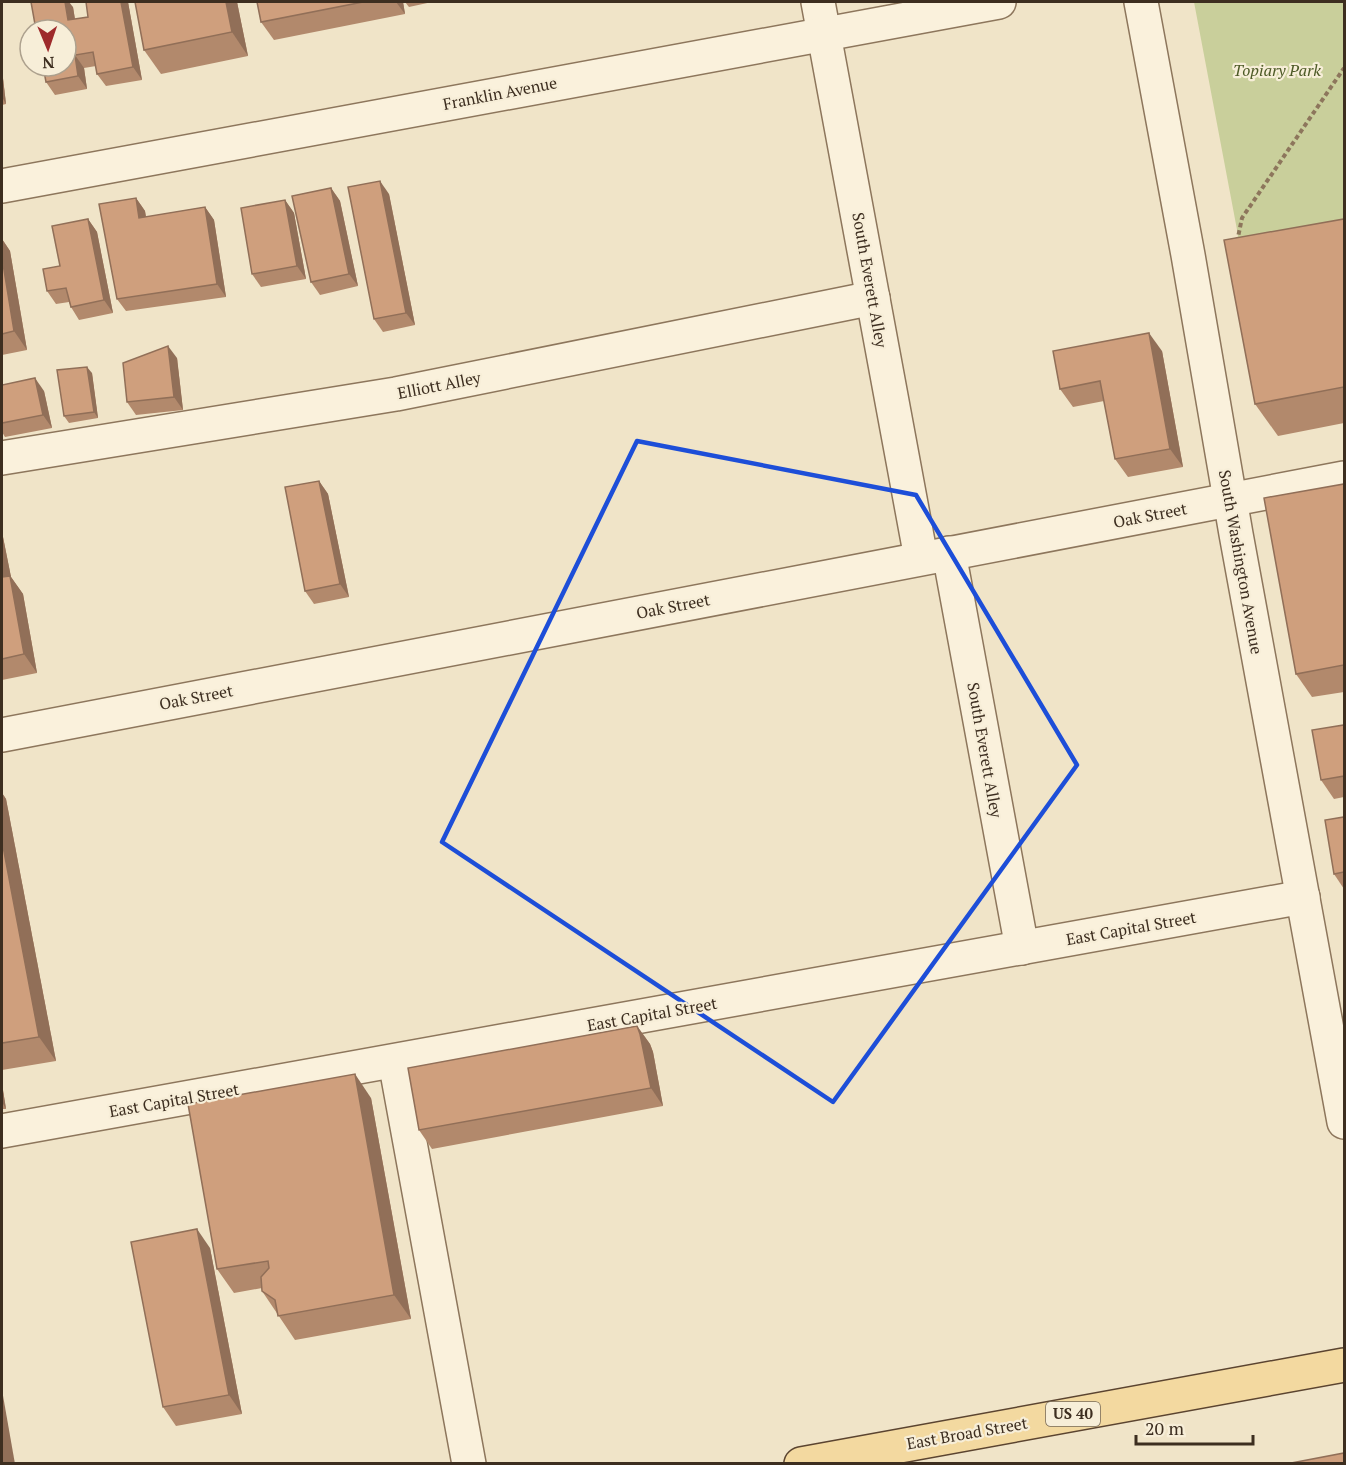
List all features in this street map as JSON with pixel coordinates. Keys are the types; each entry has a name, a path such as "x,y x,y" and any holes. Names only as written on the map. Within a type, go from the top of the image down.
{"main road":[{"name":"East Broad Street","path":"801,1464 1344,1365"}],"street":[{"name":"South Everett Alley","path":"818,2 873,298 935,556 1022,948"},
{"name":"Franklin Avenue","path":"2,186 999,2"},
{"name":"South Washington Avenue","path":"1141,2 1344,1122"},
{"name":"Elliott Alley","path":"2,458 396,394 873,298"},
{"name":"Oak Street","path":"2,735 1344,478"},
{"name":"East Capital Street","path":"2,1131 1303,897"},
{"path":"395,1060 469,1464"}],"path":[{"path":"1236,245 1242,219 1344,68"},
{"path":"1188,255 1247,243"}],"highlighted area":[{"path":"637,441 916,495 1077,765 833,1102 442,842"}],"green space":[{"name":"Topiary Park","path":"1194,2 1344,2 1344,225 1236,245 1238,235"}],"building":[{"path":"31,2 65,2 68,18 34,18"},
{"path":"86,2 121,2 133,67 97,74 93,52 78,54 78,18 88,17"},
{"path":"135,2 226,2 232,32 144,50"},
{"path":"257,2 363,2 261,22"},
{"path":"45,78 67,78 46,82"},
{"path":"380,181 406,313 374,319 348,187"},
{"path":"331,188 349,274 311,282 292,196"},
{"path":"136,198 139,218 205,207 217,284 117,299 99,204"},
{"path":"285,200 297,266 252,274 241,208"},
{"path":"88,219 104,300 71,307 66,288 47,291 43,269 60,266 52,226"},
{"path":"1344,219 1344,387 1255,404 1224,240"},
{"path":"2,258 14,331 2,334"},
{"path":"1149,333 1170,449 1115,459 1100,381 1060,389 1053,351"},
{"path":"168,346 174,397 127,402 123,363"},
{"path":"87,367 94,412 64,416 57,370"},
{"path":"35,378 43,415 2,423 2,385"},
{"path":"319,481 340,584 305,591 285,487"},
{"path":"1344,484 1344,665 1296,674 1264,498"},
{"path":"10,576 24,654 2,659 2,577"},
{"path":"1344,725 1344,776 1321,780 1312,730"},
{"path":"1344,817 1344,872 1334,874 1325,820"},
{"path":"2,841 39,1037 2,1043"},
{"path":"637,1026 651,1088 419,1130 408,1068"},
{"path":"355,1074 394,1295 278,1316 275,1300 262,1291 261,1277 269,1268 268,1261 217,1269 188,1104"},
{"path":"197,1229 229,1395 163,1407 131,1242"},
{"path":"1344,1453 1344,1464 1286,1464"}]}
